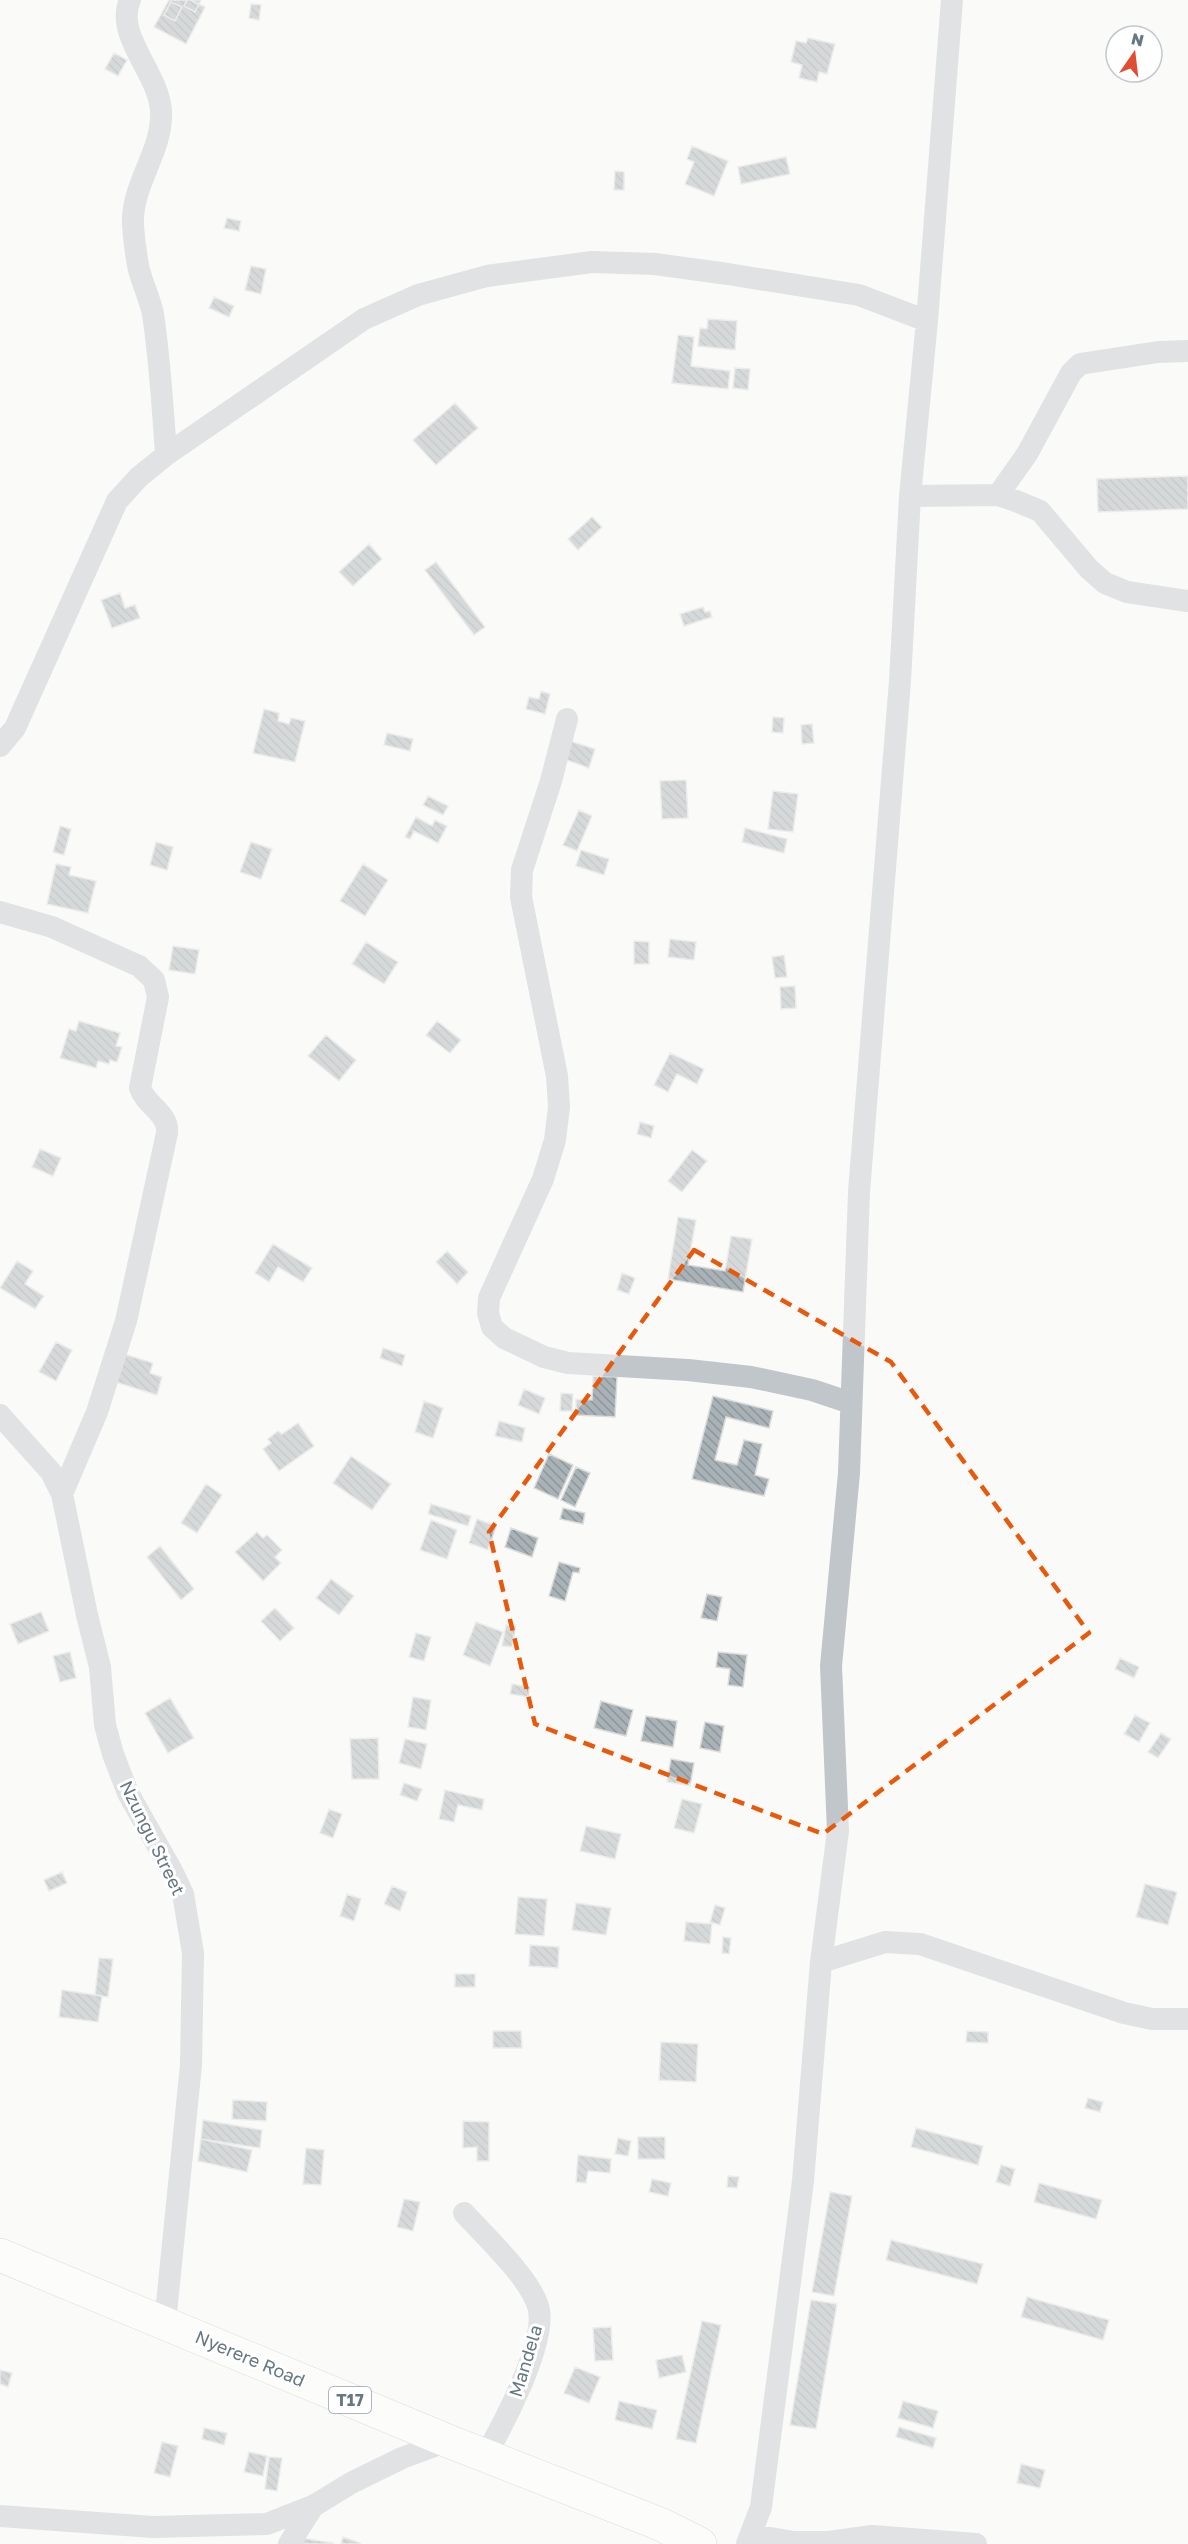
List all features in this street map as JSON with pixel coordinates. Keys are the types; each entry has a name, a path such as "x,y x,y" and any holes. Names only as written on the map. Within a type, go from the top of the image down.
{"main road":[{"name":"Nyerere Road","path":"0,2255 448,2441 660,2524 700,2544"}],"street":[{"path":"130,0 126,9 126,25 157,90 161,110 158,141 134,207 133,225 140,271 152,311 161,376 166,455"},
{"path":"952,0 927,321 910,496 900,681 859,1192 849,1473 831,1666 838,1831 821,1962 803,2181 760,2507 750,2539 829,2542 872,2536 976,2544"},
{"path":"0,746 15,728 117,501 139,477 166,455 364,320 418,295 487,276 592,262 655,264 728,273 859,295 927,321"},
{"path":"998,495 1027,454 1071,373 1080,364 1158,352 1188,351"},
{"path":"910,496 998,495 1040,511 1089,569 1105,583 1127,592 1188,601"},
{"path":"567,719 520,883 557,1076 559,1107 555,1140 543,1179 489,1298 488,1313 492,1327 504,1338 544,1358 568,1363 688,1370 751,1377 812,1390 851,1403"},
{"path":"0,912 52,927 139,966 154,981 158,998 140,1088 143,1097 165,1119 168,1125 167,1133 126,1321 97,1412 62,1494"},
{"name":"Nzungu Street","path":"0,1415 51,1472 62,1494 100,1667 105,1725 113,1754 128,1793 183,1894 193,1953 191,2065 165,2323"},
{"path":"821,1962 885,1942 920,1944 1124,2013 1152,2019 1188,2019"},
{"name":"Mandela","path":"464,2213 526,2284 538,2307 539,2322 525,2375 509,2414 485,2456"},
{"path":"0,2516 153,2527 267,2524 315,2505 351,2483 402,2458 448,2441"},
{"path":"289,2544 315,2505"}],"highlighted area":[{"path":"694,1250 891,1362 1089,1633 823,1834 535,1724 489,1532"}],"building":[{"path":"169,0 190,0 205,7 186,44 154,27"},
{"path":"187,0 201,0 195,12 184,6"},
{"path":"171,2 182,7 175,21 164,15"},
{"path":"251,4 261,5 259,20 249,18"},
{"path":"808,38 835,44 827,74 819,72 817,82 799,78 802,65 791,62 796,41 806,43"},
{"path":"114,53 127,60 118,76 105,69"},
{"path":"692,146 728,161 714,196 685,184 694,162 687,159"},
{"path":"786,157 790,174 741,184 738,167"},
{"path":"615,171 624,172 624,190 614,190"},
{"path":"227,218 241,221 239,231 224,228"},
{"path":"251,266 266,269 261,294 245,290"},
{"path":"214,297 234,306 229,317 209,308"},
{"path":"708,319 737,321 735,350 698,346 700,328 707,329"},
{"path":"678,335 694,337 691,366 730,371 728,389 672,383"},
{"path":"735,368 750,369 748,390 733,388"},
{"path":"455,403 478,428 436,465 413,440"},
{"path":"1188,476 1188,509 1098,512 1097,479"},
{"path":"592,517 602,527 578,550 568,539"},
{"path":"369,544 382,559 353,586 339,572"},
{"path":"436,562 485,627 474,635 425,570"},
{"path":"120,593 125,608 135,605 140,618 112,628 101,600"},
{"path":"703,607 705,612 710,611 712,617 684,626 680,614"},
{"path":"541,691 550,694 545,714 526,709 529,697 539,699"},
{"path":"264,709 279,713 278,721 289,724 291,718 305,721 295,762 253,753"},
{"path":"773,717 784,718 783,733 772,732"},
{"path":"812,724 814,743 802,744 801,725"},
{"path":"387,733 413,739 410,751 384,745"},
{"path":"570,741 595,749 589,768 564,759"},
{"path":"686,780 688,818 662,819 660,781"},
{"path":"773,791 798,794 793,832 768,829"},
{"path":"428,796 448,806 443,815 423,805"},
{"path":"579,810 592,816 577,851 563,845"},
{"path":"416,817 432,826 435,820 447,826 438,843 414,831 410,839 405,837"},
{"path":"60,826 71,829 64,855 53,852"},
{"path":"745,828 787,839 784,853 742,842"},
{"path":"156,842 173,847 167,870 150,865"},
{"path":"251,842 272,849 261,879 240,872"},
{"path":"581,850 609,859 604,875 576,866"},
{"path":"56,864 71,867 69,875 96,881 88,913 47,904"},
{"path":"363,864 388,880 365,916 340,901"},
{"path":"670,939 696,942 694,960 668,957"},
{"path":"634,941 649,942 649,964 634,964"},
{"path":"366,942 398,962 384,984 352,964"},
{"path":"173,946 199,950 195,974 169,970"},
{"path":"784,955 787,977 775,978 772,957"},
{"path":"795,986 796,1008 781,1009 780,987"},
{"path":"79,1021 120,1033 116,1046 122,1047 117,1062 110,1060 109,1064 98,1061 96,1068 60,1058 69,1029 76,1031"},
{"path":"437,1021 461,1040 450,1053 426,1035"},
{"path":"326,1035 356,1060 339,1081 308,1056"},
{"path":"670,1053 704,1069 697,1084 677,1074 668,1092 654,1085"},
{"path":"640,1122 654,1126 651,1138 637,1134"},
{"path":"40,1149 61,1158 53,1176 32,1167"},
{"path":"692,1150 707,1161 682,1192 668,1181"},
{"path":"678,1217 696,1220 688,1265 725,1271 731,1236 752,1239 743,1292 668,1279"},
{"path":"273,1244 312,1268 303,1282 278,1267 269,1282 255,1273"},
{"path":"447,1251 468,1272 457,1284 436,1262"},
{"path":"17,1261 33,1271 25,1284 44,1296 35,1309 0,1288"},
{"path":"622,1273 635,1278 629,1294 617,1290"},
{"path":"56,1342 72,1350 56,1381 39,1372"},
{"path":"383,1348 405,1355 402,1366 380,1358"},
{"path":"124,1354 153,1363 150,1373 162,1377 157,1395 115,1382"},
{"path":"593,1376 617,1377 615,1417 576,1415 576,1399 592,1400"},
{"path":"524,1389 545,1398 539,1414 518,1405"},
{"path":"561,1393 573,1394 572,1411 560,1411"},
{"path":"713,1396 773,1411 769,1428 726,1417 715,1460 737,1465 744,1440 762,1444 755,1475 769,1479 764,1496 692,1479"},
{"path":"424,1401 443,1408 433,1438 415,1432"},
{"path":"499,1421 525,1428 522,1442 495,1436"},
{"path":"298,1423 314,1446 279,1471 263,1449 271,1443 268,1439 278,1431 282,1434"},
{"path":"549,1454 573,1465 558,1499 534,1488"},
{"path":"351,1456 391,1484 372,1510 333,1483"},
{"path":"576,1467 590,1473 575,1507 561,1500"},
{"path":"206,1484 222,1495 197,1533 181,1523"},
{"path":"431,1504 471,1516 468,1526 428,1514"},
{"path":"563,1508 585,1513 583,1524 560,1519"},
{"path":"477,1519 496,1526 488,1550 469,1543"},
{"path":"431,1520 457,1530 447,1559 420,1550"},
{"path":"511,1528 538,1538 532,1557 505,1547"},
{"path":"257,1532 263,1538 267,1535 282,1550 275,1557 281,1563 263,1581 235,1552"},
{"path":"160,1546 194,1589 181,1600 147,1557"},
{"path":"559,1562 580,1568 579,1573 573,1572 565,1601 549,1596"},
{"path":"331,1579 354,1596 339,1615 316,1598"},
{"path":"707,1594 722,1597 717,1621 701,1618"},
{"path":"275,1608 294,1628 280,1641 261,1621"},
{"path":"41,1612 49,1631 18,1644 10,1624"},
{"path":"476,1622 503,1632 490,1666 463,1655"},
{"path":"506,1625 515,1627 512,1647 502,1646"},
{"path":"416,1633 431,1637 424,1661 409,1657"},
{"path":"70,1652 76,1678 60,1682 53,1656"},
{"path":"718,1652 747,1655 743,1687 728,1685 730,1669 716,1667"},
{"path":"1120,1658 1139,1667 1134,1678 1115,1669"},
{"path":"512,1684 529,1687 528,1697 510,1694"},
{"path":"413,1697 431,1700 426,1730 408,1727"},
{"path":"170,1698 194,1738 168,1753 145,1713"},
{"path":"601,1701 633,1710 626,1736 594,1728"},
{"path":"1135,1715 1150,1723 1139,1742 1124,1734"},
{"path":"646,1716 677,1721 673,1747 641,1741"},
{"path":"705,1722 724,1726 720,1752 700,1748"},
{"path":"1161,1733 1171,1739 1158,1758 1148,1752"},
{"path":"378,1738 379,1779 352,1779 350,1739"},
{"path":"405,1739 427,1744 421,1769 399,1763"},
{"path":"671,1759 694,1763 690,1786 667,1782"},
{"path":"404,1783 422,1789 417,1801 400,1795"},
{"path":"445,1790 484,1799 482,1810 458,1805 454,1822 439,1819"},
{"path":"682,1799 702,1804 694,1833 674,1828"},
{"path":"329,1809 342,1814 333,1838 320,1833"},
{"path":"586,1826 621,1834 615,1859 580,1851"},
{"path":"62,1872 67,1883 49,1891 44,1880"},
{"path":"1145,1884 1177,1892 1168,1925 1136,1917"},
{"path":"392,1886 407,1892 400,1911 384,1904"},
{"path":"347,1894 361,1899 354,1921 340,1916"},
{"path":"518,1897 547,1899 544,1936 515,1934"},
{"path":"576,1903 611,1908 606,1935 572,1930"},
{"path":"715,1905 725,1908 720,1925 710,1922"},
{"path":"686,1922 712,1924 710,1944 684,1941"},
{"path":"723,1937 731,1938 729,1954 722,1953"},
{"path":"530,1945 559,1947 558,1968 529,1966"},
{"path":"99,1958 113,1959 108,1997 95,1995"},
{"path":"455,1974 475,1974 475,1987 455,1987"},
{"path":"62,1990 102,1996 98,2022 59,2017"},
{"path":"493,2031 521,2031 522,2048 493,2048"},
{"path":"967,2031 988,2032 988,2043 966,2042"},
{"path":"661,2042 698,2044 696,2082 659,2080"},
{"path":"1088,2098 1103,2102 1100,2112 1085,2108"},
{"path":"233,2100 267,2102 266,2121 232,2119"},
{"path":"203,2120 262,2130 260,2148 201,2139"},
{"path":"463,2121 489,2122 489,2161 477,2161 477,2147 463,2148"},
{"path":"916,2128 983,2146 978,2165 911,2147"},
{"path":"638,2137 665,2137 665,2159 638,2159"},
{"path":"618,2138 631,2141 628,2156 615,2154"},
{"path":"201,2139 252,2150 247,2172 198,2161"},
{"path":"306,2148 324,2150 321,2185 303,2184"},
{"path":"578,2155 611,2159 610,2173 588,2171 586,2183 576,2182"},
{"path":"1001,2165 1015,2169 1010,2186 996,2182"},
{"path":"728,2176 739,2177 737,2188 727,2187"},
{"path":"652,2179 671,2183 668,2196 649,2192"},
{"path":"1039,2183 1102,2200 1096,2219 1034,2202"},
{"path":"830,2192 852,2196 834,2296 812,2292"},
{"path":"404,2199 420,2202 413,2231 397,2227"},
{"path":"891,2240 983,2264 977,2284 886,2260"},
{"path":"1027,2297 1109,2320 1103,2340 1021,2317"},
{"path":"811,2300 837,2304 816,2429 790,2425"},
{"path":"702,2321 721,2325 696,2443 676,2439"},
{"path":"611,2327 613,2360 595,2361 593,2328"},
{"path":"682,2355 686,2372 659,2378 656,2360"},
{"path":"575,2367 600,2377 589,2403 564,2393"},
{"path":"0,2370 12,2373 8,2387 0,2384"},
{"path":"619,2401 657,2410 652,2429 615,2420"},
{"path":"903,2401 938,2411 933,2428 898,2418"},
{"path":"899,2427 936,2438 933,2448 896,2437"},
{"path":"204,2428 227,2433 224,2445 202,2439"},
{"path":"162,2442 178,2446 170,2477 154,2473"},
{"path":"249,2452 267,2456 263,2476 244,2472"},
{"path":"269,2457 282,2458 277,2491 265,2489"},
{"path":"1021,2464 1045,2470 1040,2488 1017,2483"},
{"path":"295,2537 333,2543 333,2544 294,2544"},
{"path":"343,2537 360,2543 360,2544 341,2544"}]}
